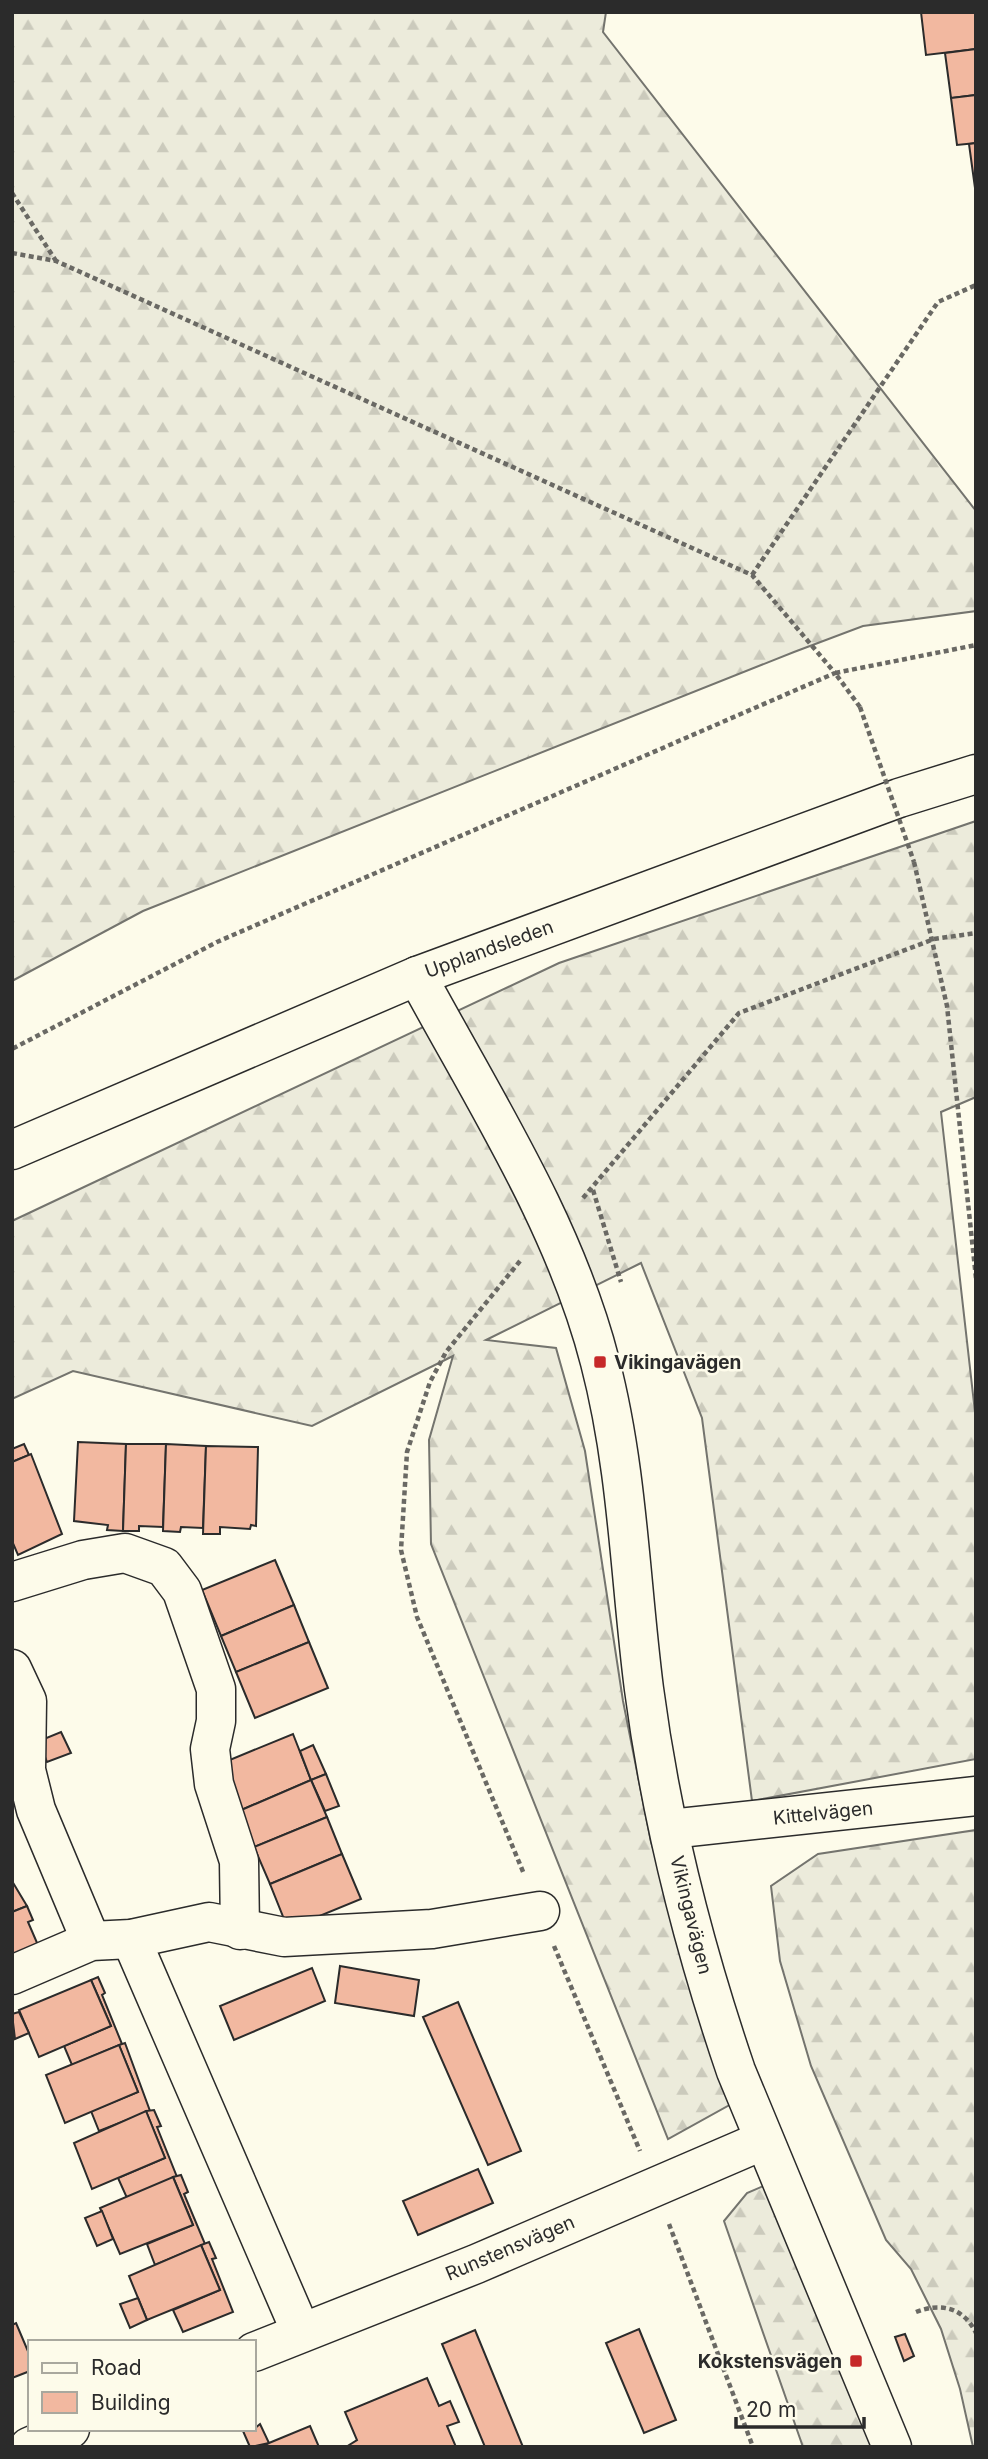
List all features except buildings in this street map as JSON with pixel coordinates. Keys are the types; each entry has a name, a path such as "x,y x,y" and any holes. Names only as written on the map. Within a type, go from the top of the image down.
{"street":[{"name":"Upplandsleden","path":"12,1150 417,976 898,798 976,774"},
{"name":"Vikingavägen","path":"417,976 551,1227 584,1306 614,1426 629,1525 643,1686 670,1829 715,2010 764,2140 892,2447"},
{"path":"12,1582 83,1560 125,1553 164,1567 182,1591 216,1689 216,1721 210,1749 214,1784 239,1861 240,1930"},
{"path":"12,1669 27,1702 26,1770 36,1810 92,1941"},
{"name":"Kittelvägen","path":"670,1829 976,1796"},
{"path":"12,1975 92,1941 131,1939 209,1922 284,1937 432,1929 540,1911"},
{"path":"131,1939 301,2332"},
{"name":"Runstensvägen","path":"256,2351 476,2264 764,2140"},
{"path":"29,2447 65,2431"}],"path":[{"path":"12,193 56,261"},
{"path":"12,253 56,261 752,575 835,673 860,708 914,863 947,1006 976,1278"},
{"path":"752,575 939,302 976,285"},
{"path":"12,1049 217,942 835,673 976,645"},
{"path":"593,1190 622,1283"},
{"path":"916,2312 935,2306 956,2310 971,2322 976,2333"}],"green space":[{"path":"12,12 606,12 603,32 976,511 976,611 863,626 794,652 143,911 12,981"},
{"path":"976,821 976,1097 941,1112 976,1421 976,1759 752,1801 702,1418 641,1263 486,1340 556,1348 585,1451 623,1701 651,1842 733,2103 668,2139 431,1544 429,1440 453,1356 312,1426 73,1371 12,1399 12,1221 559,963"},
{"path":"976,1830 976,2447 973,2447 960,2389 941,2329 911,2269 886,2240 811,2066 780,1961 771,1886 818,1854"},
{"path":"768,2184 875,2447 803,2447 724,2221 747,2193"}],"place":[{"name":"Vikingavägen","path":"600,1362"},
{"name":"Kokstensvägen","path":"856,2361"}]}
